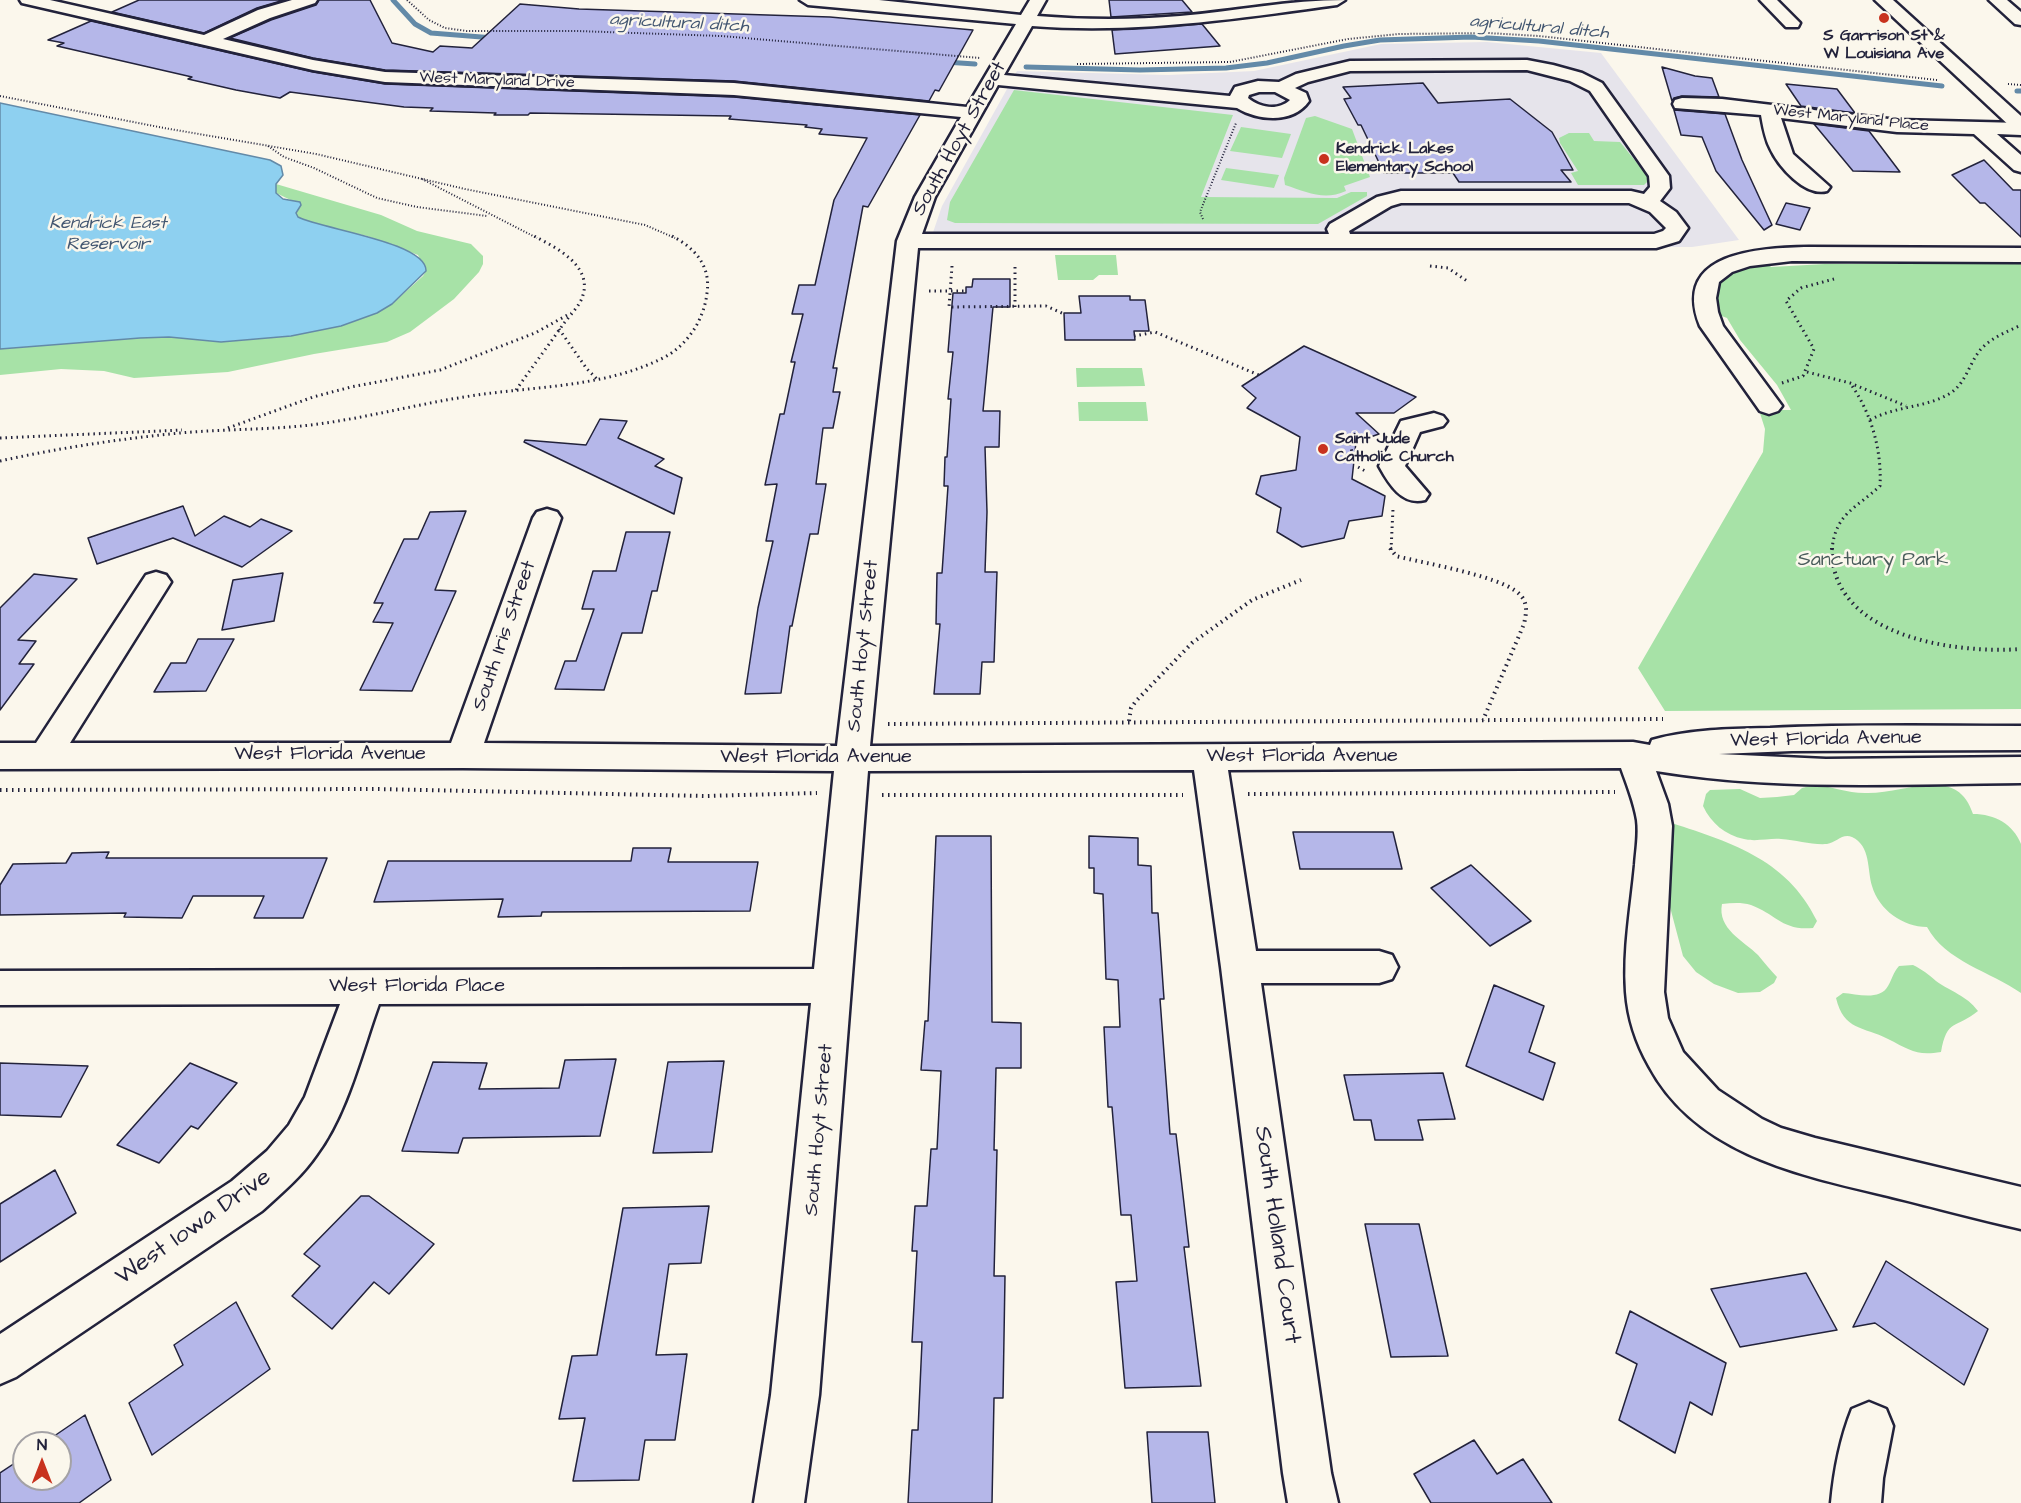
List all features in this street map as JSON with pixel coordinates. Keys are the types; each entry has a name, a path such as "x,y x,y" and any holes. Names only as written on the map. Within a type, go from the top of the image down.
{"street":[{"name":"West Maryland Drive","path":"27,0 333,69 385,77 743,90 973,112"},
{"path":"70,10 93,0"},
{"path":"205,41 264,14 309,0"},
{"path":"808,0 1033,10 1098,24 1154,23 1338,0"},
{"path":"1768,0 1792,23"},
{"path":"1883,0 2021,128"},
{"path":"1996,0 2021,20"},
{"name":"South Hoyt Street","path":"779,1503 795,1395 856,724 908,241 924,197 1033,10"},
{"path":"998,69 1240,108 1239,94 1249,88 1268,86 1281,88 1302,78 1350,66 1527,65 1576,77 1596,87 1659,176 1660,188 1648,203"},
{"name":"West Maryland Place","path":"1682,104 1770,111 1897,126 2021,128"},
{"path":"1770,111 1775,140 1782,155 1793,167 1820,187"},
{"path":"1979,128 2021,166"},
{"path":"908,241 1341,241 1656,241 1671,236 1677,228 1672,219 1648,203 1631,197 1401,197 1384,201 1338,229 1341,241"},
{"path":"1769,406 1757,386 1716,334 1706,314 1705,288 1711,276 1724,267 1754,259 1797,255 2021,255"},
{"path":"1404,499 1393,470 1393,462 1410,426 1434,421"},
{"name":"South Iris Street","path":"463,755 547,518"},
{"path":"45,756 156,582"},
{"name":"West Florida Avenue","path":"0,756 463,755 851,777 1212,776 1633,755 1694,745 1748,740 2021,738"},
{"path":"1633,755 1654,819 1645,993 1654,1036 1672,1070 1702,1101 1740,1129 1771,1144 1814,1158 2021,1208"},
{"name":"West Florida Avenue","path":"1633,755 1671,763 1764,770 2021,770"},
{"name":"South Holland Court","path":"1212,776 1240,967 1305,1461 1313,1503"},
{"path":"1240,967 1379,967"},
{"name":"West Florida Place","path":"0,988 833,986"},
{"name":"West Iowa Drive","path":"0,1361 247,1196 282,1165 304,1139 322,1106 366,987"},
{"path":"1856,1503 1858,1478 1869,1426"}],"path":[{"path":"407,0 429,20 445,28 467,31 577,31 721,36 937,56 998,69"},
{"path":"0,96 268,146 645,225 679,240 700,257 708,282 706,302 694,331 675,351 625,374 598,380 476,395 344,421 223,430 111,442 0,461"},
{"path":"1206,225 1200,212 1240,108"},
{"path":"268,146 273,152 283,157 312,167 376,198 420,207 490,216"},
{"path":"418,177 557,249 581,272 585,291 579,305 516,390"},
{"path":"952,266 949,307 1046,306 1064,314"},
{"path":"1015,267 1015,307"},
{"path":"1839,279 1819,282 1803,288 1789,296 1786,301 1814,349 1807,372 1850,383 1908,406"},
{"path":"925,290 966,291"},
{"path":"0,438 223,430 313,397 351,387 440,370 535,333 572,313"},
{"path":"1870,420 1881,412 1936,400 1950,394 1961,385 1984,346 2021,324"},
{"path":"559,329 587,369 598,380"},
{"path":"1134,336 1155,332 1259,375"},
{"path":"1850,383 1860,397 1870,420 1882,473 1880,486 1841,519 1832,549 1835,574 1845,597 1868,618 1905,636 1977,650 2021,649"},
{"path":"1404,499 1390,548 1396,556 1501,582 1525,600 1527,613 1524,624 1486,708 1483,720"},
{"path":"1130,721 1131,708 1136,701 1192,643 1252,600 1301,579"},
{"path":"856,724 1666,719"},
{"path":"0,790 265,788 705,796 804,793 851,777 912,796 1212,776 1647,793"}],"shaded area":[{"name":"Kendrick Lakes Elementary School","path":"1487,42 1601,53 1739,240 1692,247 1151,249 928,247 942,206 1017,71 1168,75 1254,71 1381,44"}],"green space":[{"path":"1014,90 1233,115 1201,197 1337,198 1351,192 1367,192 1367,196 1318,224 955,223 947,220 950,202"},
{"path":"1315,116 1352,129 1370,177 1344,186 1346,191 1330,195 1308,193 1285,185 1284,178 1306,118"},
{"path":"1241,127 1291,134 1282,158 1230,151"},
{"path":"1569,133 1589,133 1594,141 1620,142 1650,179 1644,185 1578,185 1571,173 1578,171 1559,138"},
{"path":"1226,168 1279,175 1274,188 1221,180"},
{"path":"276,184 381,215 417,231 471,244 483,256 483,264 479,272 454,299 410,332 387,342 228,372 134,378 104,371 61,369 0,375 0,349 140,338 169,337 221,342 291,336 392,304 423,276 426,271 418,255 367,236 317,225 298,217 296,214 301,205 276,193 274,189"},
{"path":"1055,255 1116,255 1118,275 1099,275 1093,280 1058,280"},
{"name":"Sanctuary Park","path":"1766,262 1771,267 1825,264 2021,264 2021,709 1665,711 1638,668 1763,452 1765,429 1759,410 1791,410 1777,385 1740,340 1727,318 1714,313 1710,274"},
{"path":"1076,368 1142,368 1145,386 1077,387"},
{"path":"1078,402 1146,402 1148,421 1079,421"},
{"path":"1814,785 1861,793 1883,792 1914,786 1943,785 1955,790 1965,799 1973,814 1996,818 2013,831 2021,844 2021,993 1969,965 1945,949 1927,927 1909,924 1886,910 1875,895 1865,852 1858,841 1852,837 1845,836 1830,843 1821,844 1781,839 1744,839 1731,835 1719,827 1703,806 1706,794 1710,790 1740,789 1760,798 1794,795 1802,788"},
{"path":"1666,821 1733,845 1772,867 1789,881 1804,899 1817,921 1813,928 1794,927 1751,905 1722,904 1724,921 1733,934 1758,955 1777,977 1774,983 1760,992 1738,993 1714,984 1696,972 1683,956 1670,907 1662,888"},
{"path":"1913,965 1963,997 1978,1011 1950,1029 1943,1041 1941,1052 1913,1051 1856,1026 1844,1017 1836,998 1843,993 1868,996 1880,994 1888,986 1899,966"}],"water":[{"name":"Kendrick East Reservoir","path":"0,103 270,160 281,166 283,175 276,184 276,193 283,199 300,202 301,205 296,213 298,217 392,244 410,252 422,261 426,271 392,304 377,313 341,326 291,336 221,342 169,337 140,338 0,349"}],"building":[{"path":"139,0 284,0 257,8 204,33 112,12"},
{"path":"319,0 370,0 392,43 433,52 440,46 472,48 520,4 579,9 830,17 973,30 939,91 935,90 929,101 734,81 385,70 313,58 230,38 271,20 316,5"},
{"path":"1109,0 1182,0 1192,12 1111,17"},
{"path":"91,21 313,72 385,84 734,97 920,115 868,207 863,206 833,368 837,368 833,392 840,392 833,428 823,428 816,484 826,484 818,534 810,534 792,626 790,626 781,693 745,694 758,608 773,541 766,541 777,484 765,485 780,414 784,414 795,362 791,362 803,314 792,314 799,285 815,285 834,200 867,138 819,134 822,129 805,127 807,125 729,119 731,116 530,113 528,115 494,115 496,113 430,111 433,108 404,107 290,92 280,98 188,79 192,77 57,46 64,43 48,40"},
{"path":"1202,24 1220,46 1115,54 1112,30"},
{"path":"1662,67 1712,78 1719,97 1682,96 1672,101"},
{"path":"1423,83 1438,103 1510,99 1552,132 1573,170 1561,170 1571,182 1459,182 1453,173 1384,173 1361,125 1358,125 1344,99 1351,98 1343,87"},
{"path":"1786,84 1837,89 1855,113 1801,106"},
{"path":"1674,110 1725,114 1742,160 1772,225 1764,230 1716,171 1702,137 1681,135"},
{"path":"1814,124 1869,131 1900,172 1853,171"},
{"path":"1984,160 2013,190 2021,190 2021,237 1985,203 1980,203 1952,175"},
{"path":"1786,203 1810,208 1800,230 1776,224"},
{"path":"973,279 1010,279 1010,307 993,307 983,411 1000,411 999,447 985,447 987,512 985,572 997,572 994,662 982,662 980,694 934,694 940,624 936,624 937,573 942,573 948,486 944,486 951,399 948,399 953,352 948,352 953,293 966,293 966,287 972,287"},
{"path":"1079,296 1130,296 1130,300 1145,300 1149,331 1134,331 1135,340 1065,340 1064,313 1081,313"},
{"name":"Saint Jude Catholic Church","path":"1304,346 1416,397 1394,413 1356,413 1379,434 1356,442 1352,479 1385,496 1382,516 1349,521 1344,538 1302,547 1277,532 1281,508 1256,494 1261,476 1296,470 1300,437 1247,408 1256,398 1242,386"},
{"path":"600,419 627,421 618,438 664,459 655,466 682,478 674,514 524,442 525,440 586,445"},
{"path":"183,506 195,536 224,516 250,527 261,519 292,531 242,567 173,538 97,564 88,538"},
{"path":"466,511 435,590 456,591 412,691 360,690 393,623 373,622 383,603 374,603 404,539 418,539 430,512"},
{"path":"626,532 670,532 657,591 652,591 642,633 622,633 604,690 555,689 565,661 576,661 594,609 582,609 593,571 616,571"},
{"path":"283,573 274,621 222,630 233,580"},
{"path":"34,574 77,579 18,640 36,641 19,664 34,664 0,710 0,608"},
{"path":"198,639 234,639 206,691 154,692 171,663 186,663"},
{"path":"1293,832 1393,832 1402,869 1300,869"},
{"path":"936,836 991,836 992,1022 1021,1023 1021,1068 996,1068 994,1276 1005,1276 1003,1398 994,1398 992,1503 908,1503 912,1430 918,1430 922,1342 912,1342 917,1251 912,1251 915,1206 927,1206 931,1149 937,1149 941,1071 921,1070 925,1021 928,1021"},
{"path":"1089,836 1138,838 1138,865 1151,866 1152,913 1158,913 1164,999 1160,999 1170,1134 1176,1134 1189,1247 1184,1247 1201,1386 1125,1388 1116,1282 1137,1281 1131,1215 1121,1215 1112,1107 1108,1107 1104,1027 1120,1027 1118,980 1106,979 1103,894 1094,893 1094,868 1089,868"},
{"path":"633,848 671,848 668,862 758,862 750,911 542,912 541,916 498,917 503,899 374,902 388,861 631,861"},
{"path":"109,852 106,858 327,858 303,918 254,918 264,896 193,896 182,918 124,917 126,913 0,915 0,885 13,864 66,863 72,853"},
{"path":"1471,865 1531,921 1490,946 1431,888"},
{"path":"1494,985 1544,1006 1529,1052 1555,1063 1543,1100 1466,1066"},
{"path":"616,1059 600,1136 463,1138 458,1153 402,1151 433,1062 487,1063 479,1089 559,1088 565,1060"},
{"path":"724,1061 712,1152 653,1153 668,1062"},
{"path":"0,1063 88,1066 61,1117 0,1115"},
{"path":"190,1063 237,1083 198,1129 191,1126 159,1163 117,1145"},
{"path":"1443,1073 1455,1119 1418,1120 1423,1140 1375,1140 1371,1120 1354,1120 1344,1075"},
{"path":"55,1170 76,1213 0,1262 0,1204"},
{"path":"361,1196 369,1196 434,1244 389,1294 374,1282 332,1329 292,1296 320,1266 304,1254"},
{"path":"709,1206 701,1263 669,1264 656,1355 687,1354 675,1440 645,1440 639,1480 573,1481 585,1418 559,1419 572,1356 597,1355 623,1208"},
{"path":"1365,1224 1419,1224 1448,1356 1391,1357"},
{"path":"1886,1261 1988,1329 1964,1385 1875,1323 1853,1327"},
{"path":"1806,1273 1837,1330 1740,1347 1711,1289"},
{"path":"236,1302 270,1369 152,1455 129,1403 183,1365 174,1345"},
{"path":"1630,1311 1726,1363 1712,1415 1690,1402 1675,1453 1619,1420 1637,1364 1616,1353"},
{"path":"85,1415 111,1480 79,1503 0,1503 0,1473 12,1465 12,1491 72,1491 72,1431 62,1431"},
{"path":"1147,1432 1208,1432 1215,1503 1152,1503"},
{"path":"1474,1440 1497,1474 1523,1459 1552,1503 1431,1503 1414,1474"}],"waterway":[{"name":"agricultural ditch","path":"393,0 415,24 431,33 494,38"},
{"name":"agricultural ditch","path":"1026,67 1140,70 1226,68 1267,63 1380,40 1471,37 1539,41 1942,86"},
{"name":"agricultural ditch","path":"945,62 975,64"}],"place":[{"name":"S Garrison St & W Louisiana Ave","path":"1884,18"},
{"name":"Kendrick Lakes Elementary School","path":"1324,159"},
{"name":"Saint Jude Catholic Church","path":"1323,449"}]}
